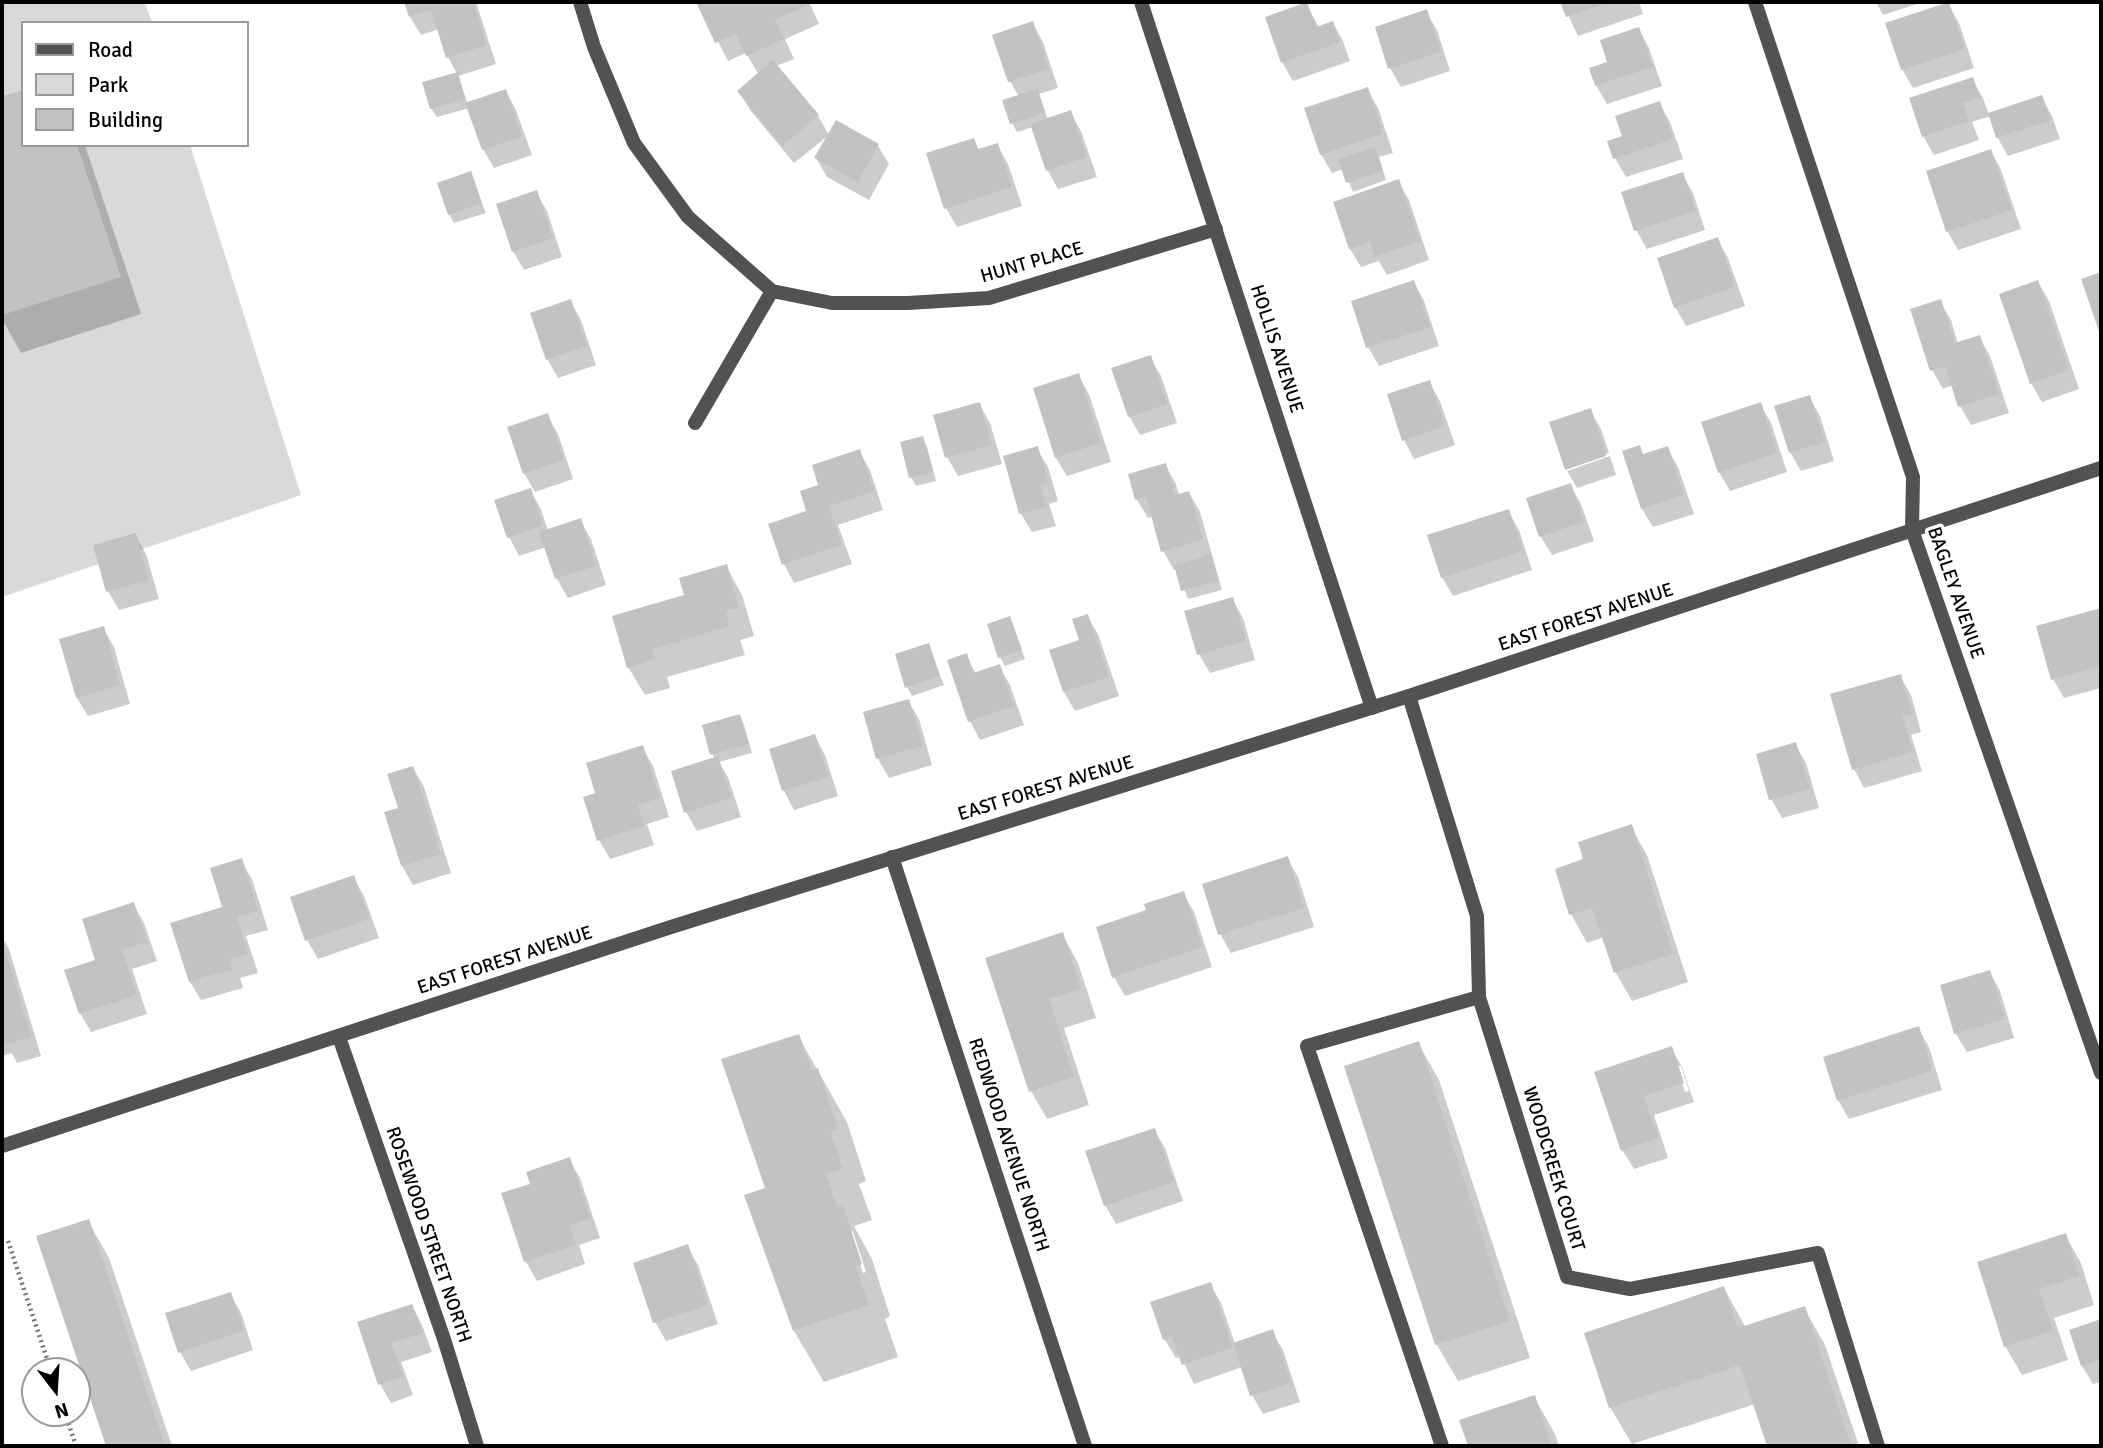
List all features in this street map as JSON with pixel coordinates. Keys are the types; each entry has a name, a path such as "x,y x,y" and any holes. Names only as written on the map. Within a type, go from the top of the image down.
{"street":[{"path":"580,2 594,47 634,142 688,217 772,291 695,423"},
{"name":"HOLLIS AVENUE","path":"1141,2 1372,708"},
{"name":"BAGLEY AVENUE","path":"1755,2 1913,477 1912,530 2101,1073"},
{"name":"HUNT PLACE","path":"772,291 832,303 908,303 989,298 1216,229"},
{"name":"EAST FOREST AVENUE","path":"2,1146 892,857 1372,708 2101,468"},
{"name":"WOODCREEK COURT","path":"1409,696 1477,916 1479,997 1567,1277 1630,1289 1818,1253 1878,1446"},
{"name":"REDWOOD AVENUE NORTH","path":"892,857 1085,1446"},
{"path":"1442,1446 1307,1046 1479,997"},
{"name":"ROSEWOOD STREET NORTH","path":"339,1037 444,1339 477,1446"}],"path":[{"path":"8,1241 46,1357"},
{"path":"70,1427 76,1446"}],"green space":[{"path":"2,2 145,2 151,21 21,21 21,147 191,147 301,495 2,597"}],"building":[{"path":"404,2 473,2 487,45 446,58 431,10 409,17"},
{"path":"696,2 809,4 775,20 784,39 746,56 736,34 715,43"},
{"path":"1307,2 1316,27 1333,21 1340,42 1281,63 1265,17"},
{"path":"1560,2 1611,2 1566,17"},
{"path":"1949,2 1965,49 1901,70 1885,23"},
{"path":"1427,9 1441,52 1388,69 1375,27"},
{"path":"1033,21 1049,69 1008,82 992,35"},
{"path":"1639,27 1653,67 1595,86 1589,68 1607,62 1600,40"},
{"path":"773,60 819,115 782,146 737,91"},
{"path":"458,72 465,99 430,109 422,82"},
{"path":"1973,77 1980,97 1963,103 1969,121 1922,137 1909,98"},
{"path":"1368,87 1383,134 1320,155 1304,108"},
{"path":"506,89 522,136 482,150 465,103"},
{"path":"1038,89 1045,113 1010,124 1002,100"},
{"path":"21,91 21,147 78,147 121,277 2,315 2,96"},
{"path":"2042,95 2051,120 1996,138 1988,113"},
{"path":"1660,101 1673,139 1613,159 1607,141 1622,136 1615,116"},
{"path":"1071,110 1087,157 1046,171 1030,124"},
{"path":"836,120 879,144 858,182 814,158"},
{"path":"974,138 978,149 998,143 1012,187 944,209 926,153"},
{"path":"1375,147 1383,171 1346,183 1338,159"},
{"path":"1991,149 2012,210 1946,232 1926,171"},
{"path":"471,171 482,203 448,215 437,183"},
{"path":"1683,172 1696,211 1634,231 1621,192"},
{"path":"1399,179 1420,241 1375,257 1370,242 1349,249 1333,202"},
{"path":"537,190 553,238 512,252 496,204"},
{"path":"1718,237 1735,287 1674,308 1657,258"},
{"path":"2101,272 2101,337 2081,279"},
{"path":"1414,280 1430,327 1366,348 1351,301"},
{"path":"2038,280 2069,370 2030,384 1999,294"},
{"path":"571,299 587,346 546,360 530,313"},
{"path":"1941,299 1955,343 1980,335 1999,394 1958,407 1945,366 1930,371 1910,309"},
{"path":"1151,355 1167,404 1128,417 1111,368"},
{"path":"1079,373 1101,443 1055,458 1033,388"},
{"path":"1430,380 1445,426 1402,441 1387,394"},
{"path":"1810,395 1825,442 1789,453 1774,406"},
{"path":"980,402 992,445 945,458 933,415"},
{"path":"1761,402 1777,453 1718,473 1701,422"},
{"path":"1591,408 1606,456 1565,470 1549,422"},
{"path":"548,413 564,460 523,474 507,427"},
{"path":"923,436 933,472 909,478 900,442"},
{"path":"1640,445 1643,454 1668,446 1684,495 1641,509 1622,451"},
{"path":"1038,446 1048,482 1040,485 1046,507 1019,514 1003,456"},
{"path":"860,449 874,491 829,506 842,545 782,565 768,524 806,511 800,491 818,485 812,465"},
{"path":"1166,463 1175,495 1189,491 1203,539 1161,552 1146,497 1135,500 1128,474"},
{"path":"1571,483 1584,522 1539,537 1526,498"},
{"path":"531,488 543,525 507,538 494,500"},
{"path":"1509,509 1523,551 1441,578 1427,535"},
{"path":"581,518 596,566 555,579 539,532"},
{"path":"136,533 149,580 106,592 93,545"},
{"path":"1211,554 1218,581 1181,591 1174,565"},
{"path":"727,564 739,608 725,611 730,626 652,649 655,659 627,668 612,616 684,595 679,578"},
{"path":"1233,597 1246,641 1197,655 1184,611"},
{"path":"2101,608 2101,666 2051,680 2036,626"},
{"path":"1088,614 1109,677 1063,692 1049,650 1079,640 1072,619"},
{"path":"1010,616 1022,650 998,658 987,624"},
{"path":"104,626 120,685 76,698 59,639"},
{"path":"929,643 940,676 905,688 895,654"},
{"path":"967,653 973,673 1000,664 1014,706 968,722 947,660"},
{"path":"1901,674 1912,714 1902,716 1913,752 1852,770 1830,694"},
{"path":"909,699 923,746 876,759 863,712"},
{"path":"740,714 749,744 710,755 702,725"},
{"path":"815,734 829,777 782,791 769,749"},
{"path":"1796,742 1810,789 1769,800 1756,754"},
{"path":"643,745 660,798 638,805 645,826 597,841 583,797 595,793 586,763"},
{"path":"718,756 731,798 684,813 671,771"},
{"path":"413,766 441,854 401,866 384,812 398,808 387,774"},
{"path":"1632,824 1673,954 1614,973 1592,908 1569,915 1555,869 1583,859 1578,842"},
{"path":"1288,856 1304,908 1218,935 1202,884"},
{"path":"242,858 258,911 237,917 248,954 230,959 233,969 189,982 170,923 222,907 210,868"},
{"path":"354,875 369,919 305,941 290,897"},
{"path":"1184,891 1202,947 1112,978 1096,927 1146,910 1144,904"},
{"path":"134,902 147,942 122,950 137,995 79,1014 64,970 95,960 82,919"},
{"path":"1063,932 1081,989 1049,999 1074,1077 1029,1092 985,958"},
{"path":"2,939 31,1037 5,1045 2,1034"},
{"path":"1990,970 2005,1019 1954,1034 1940,985"},
{"path":"1919,1026 1932,1071 1837,1101 1823,1057"},
{"path":"799,1034 812,1071 818,1068 838,1129 831,1132 843,1168 826,1174 837,1207 843,1205 862,1264 856,1267 869,1305 793,1331 744,1195 765,1188 721,1059"},
{"path":"1419,1041 1510,1321 1435,1345 1344,1066"},
{"path":"1672,1046 1684,1083 1644,1096 1659,1138 1621,1151 1594,1072"},
{"path":"1155,1128 1174,1182 1104,1206 1085,1151"},
{"path":"570,1157 590,1218 570,1226 576,1245 524,1262 501,1193 530,1184 526,1172"},
{"path":"89,1219 165,1446 106,1446 91,1401 91,1357 76,1357 36,1236"},
{"path":"2066,1233 2079,1276 2039,1289 2053,1331 2004,1347 1977,1262"},
{"path":"688,1244 708,1305 653,1323 633,1263"},
{"path":"1211,1282 1233,1348 1182,1365 1172,1337 1163,1340 1150,1302"},
{"path":"1724,1286 1738,1328 1805,1306 1851,1446 1767,1446 1740,1365 1609,1408 1584,1333"},
{"path":"231,1292 244,1331 178,1353 165,1313"},
{"path":"412,1304 423,1333 392,1343 403,1376 378,1385 357,1322"},
{"path":"2101,1319 2101,1359 2081,1366 2069,1330"},
{"path":"1273,1329 1291,1383 1250,1396 1233,1343"},
{"path":"1535,1395 1551,1446 1468,1446 1459,1420"}]}
